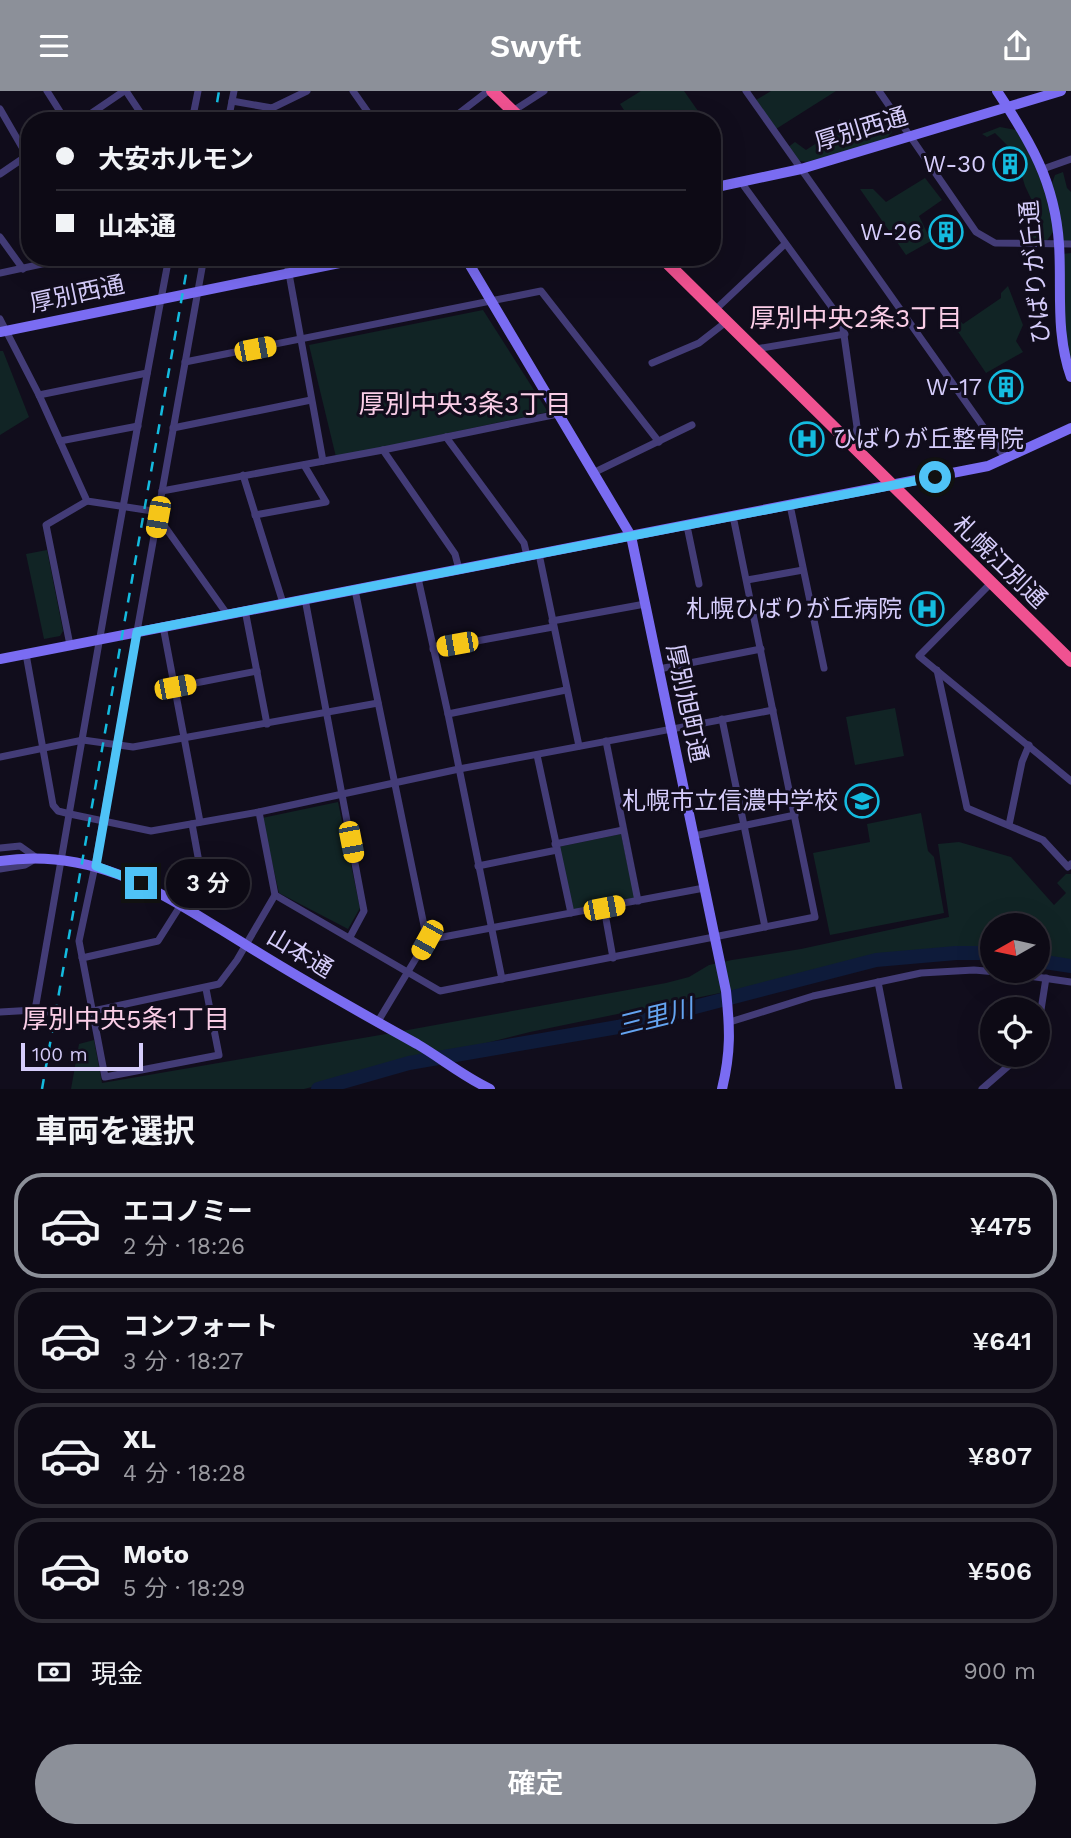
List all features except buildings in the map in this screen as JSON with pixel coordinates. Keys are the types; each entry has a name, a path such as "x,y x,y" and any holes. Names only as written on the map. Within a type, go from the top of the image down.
{"highway":[{"path":"490,91 514,112"},
{"name":"札幌江別通","path":"670,266 1071,661"}],"street":[{"path":"47,91 60,112"},
{"path":"94,112 125,91 140,112"},
{"path":"194,112 198,91"},
{"path":"230,112 234,91"},
{"path":"232,101 272,108 307,91"},
{"path":"354,91 368,112"},
{"path":"461,112 490,91"},
{"path":"522,112 544,91"},
{"path":"746,91 1006,459"},
{"path":"879,91 976,232 1002,243 1071,244"},
{"name":"ひばりが丘通","path":"998,91 1021,126 1043,169 1054,210 1059,244 1060,334 1071,377"},
{"name":"厚別西通","path":"721,186 801,169 1061,91"},
{"path":"0,109 21,144"},
{"path":"1043,169 1071,159"},
{"path":"0,174 21,162"},
{"path":"741,182 842,321 857,427 853,448"},
{"path":"0,237 23,269"},
{"path":"715,310 785,244"},
{"path":"0,273 36,266"},
{"path":"36,1010 98,640 125,507 167,266"},
{"path":"202,266 96,866 79,941 105,1077 219,1055 206,989"},
{"path":"288,266 323,461"},
{"name":"厚別西通","path":"4,331 321,266"},
{"name":"厚別旭町通","path":"470,266 631,535 726,991 730,1022"},
{"path":"185,362 541,291 659,442"},
{"path":"0,319 39,395 87,501"},
{"path":"652,363 699,343 726,322"},
{"path":"755,349 845,334"},
{"path":"39,395 147,373"},
{"path":"173,428 311,400"},
{"path":"162,491 558,414"},
{"path":"593,474 692,425"},
{"path":"60,442 138,426"},
{"path":"0,659 988,466 1071,428"},
{"path":"446,437 524,543 527,557"},
{"path":"383,450 455,554 459,569"},
{"path":"255,515 326,502 304,465"},
{"path":"243,475 284,603"},
{"path":"71,645 46,525 87,501 158,515 227,614"},
{"path":"790,505 824,668"},
{"path":"275,895 409,971 439,991 815,917 733,516"},
{"path":"687,526 699,584"},
{"path":"539,554 579,746"},
{"path":"747,580 803,570"},
{"path":"418,578 502,979"},
{"path":"991,583 919,656 1071,781"},
{"path":"355,590 427,940 377,1023"},
{"path":"305,599 364,911 350,937"},
{"path":"433,649 645,604"},
{"path":"245,610 267,724"},
{"path":"163,626 200,822"},
{"path":"659,669 761,649"},
{"path":"26,654 53,805 58,811 151,831 773,710"},
{"path":"937,670 967,808 1043,840 1068,867 1071,864"},
{"path":"175,687 257,671"},
{"path":"448,714 566,690"},
{"path":"0,757 83,740 133,747 378,703"},
{"path":"722,719 765,927"},
{"path":"606,741 638,901"},
{"path":"1009,825 1022,762 1029,745"},
{"path":"537,755 570,913"},
{"path":"0,1012 36,1010 63,1014 93,1011 206,989 219,984 275,895 259,812"},
{"path":"694,836 795,815"},
{"path":"82,958 158,941 201,873 191,824"},
{"path":"478,866 624,830"},
{"path":"0,848 20,846 37,858 25,865 0,869"},
{"name":"山本通","path":"5,860 62,860 96,866 141,883 182,904 489,1089"},
{"path":"427,940 704,888"},
{"path":"604,908 613,958"},
{"path":"722,1089 730,1059 730,1022 813,996 921,973 980,971"},
{"path":"1050,979 1071,982"},
{"path":"878,982 899,1089"},
{"path":"982,1089 1007,1067"}],"green space":[{"path":"641,91 684,91 699,112 622,112 624,110 620,104"},
{"path":"771,91 836,91 776,129 756,100"},
{"path":"839,119 845,126 854,121 868,130 889,125 892,132 885,140 807,162 799,161 787,148 795,142 806,150 838,129"},
{"path":"1000,127 1016,130 1040,179 1054,231 1045,243 1028,240 1027,235 1041,225 1031,212 1034,205 1015,153 995,133 987,137 982,134"},
{"path":"1063,172 1067,188 1071,192 1071,242 1061,242 1050,189 1055,175"},
{"path":"925,178 942,200 919,216 931,241 906,255 860,189 873,189 886,202"},
{"path":"1071,253 1071,371 1063,334 1062,254"},
{"path":"1008,286 1023,325 1016,341 1023,352 986,373 950,320 955,315 963,324 1001,298 1001,293"},
{"path":"483,310 548,412 336,457 309,345"},
{"path":"0,351 3,351 29,417 0,435"},
{"path":"47,550 63,631 60,636 44,639 26,554"},
{"path":"895,708 904,756 855,765 846,717"},
{"path":"338,802 360,908 348,929 279,893 262,818"},
{"path":"921,813 928,851 934,857 944,913 830,935 813,853 870,842 867,824"},
{"path":"621,834 635,899 572,910 558,847"},
{"path":"959,842 1011,857 1054,905 1066,893 1057,883 1066,874 1071,874 1071,966 1050,963 1050,913 980,913 980,953 957,950 896,953 754,986 530,1032 304,1089 71,1089 79,1044 94,1040 102,1083 666,983 689,977 709,965 801,949 949,917 938,844"}],"waterway":[{"name":"三里川","path":"318,1089 409,1063 618,1027 876,960 980,953"},
{"name":"三里川","path":"1050,963 1071,966"}],"railway":[{"path":"216,112 219,91"},
{"path":"42,1089 187,266"}],"place":[{"name":"W-30","path":"1010,164"},
{"name":"W-26","path":"946,232"},
{"name":"W-17","path":"1006,387"},
{"name":"ひばりが丘整骨院","path":"807,439"},
{"name":"札幌ひばりが丘病院","path":"927,609"},
{"name":"札幌市立信濃中学校","path":"862,801"}],"district":[{"name":"厚別中央2条3丁目","path":"856,318"},
{"name":"厚別中央3条3丁目","path":"465,404"},
{"name":"厚別中央5条1丁目","path":"126,1019"}],"route":[{"path":"141,883 96,866 137,632 935,477"}]}
